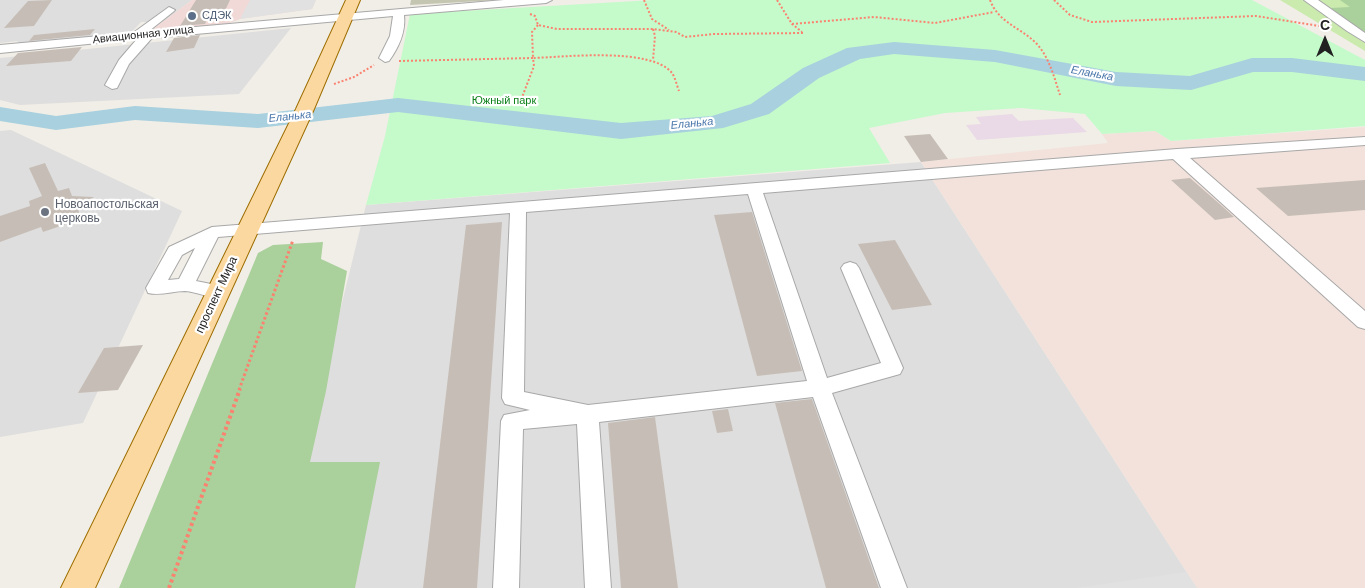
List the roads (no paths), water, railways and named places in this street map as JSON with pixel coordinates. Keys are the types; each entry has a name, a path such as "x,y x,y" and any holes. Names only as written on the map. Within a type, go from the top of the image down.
{"main road":[{"name":"проспект Мира","path":"78,588 249,229 353,0"}],"street":[{"name":"Авиационная улица","path":"0,49 346,16 546,0"},
{"path":"1310,0 1365,38"},
{"path":"112,85 123,63 143,35 169,10"},
{"path":"219,292 185,285 155,288 175,251 212,232 518,210 1177,154 1365,141"},
{"path":"1177,154 1365,322"},
{"path":"754,189 820,388 894,588"},
{"path":"518,210 513,398 588,414"},
{"path":"185,285 212,232"},
{"path":"506,588 512,421 820,388 893,368 850,268"},
{"path":"588,414 598,588"}],"lane":[{"path":"385,58 396,41 400,21 395,12"}],"waterway":[{"name":"Еланька","path":"0,114 56,123 135,113 258,121 398,105 621,131 714,123 760,109 811,73 855,53 894,48 995,56 1116,79 1191,83 1252,65 1292,65 1365,74"}],"place":[{"name":"СДЭК","path":"192,16"},
{"name":"Новоапостольская церковь","path":"45,212"}],"park label":[{"name":"Южный парк","path":"504,101"}]}
